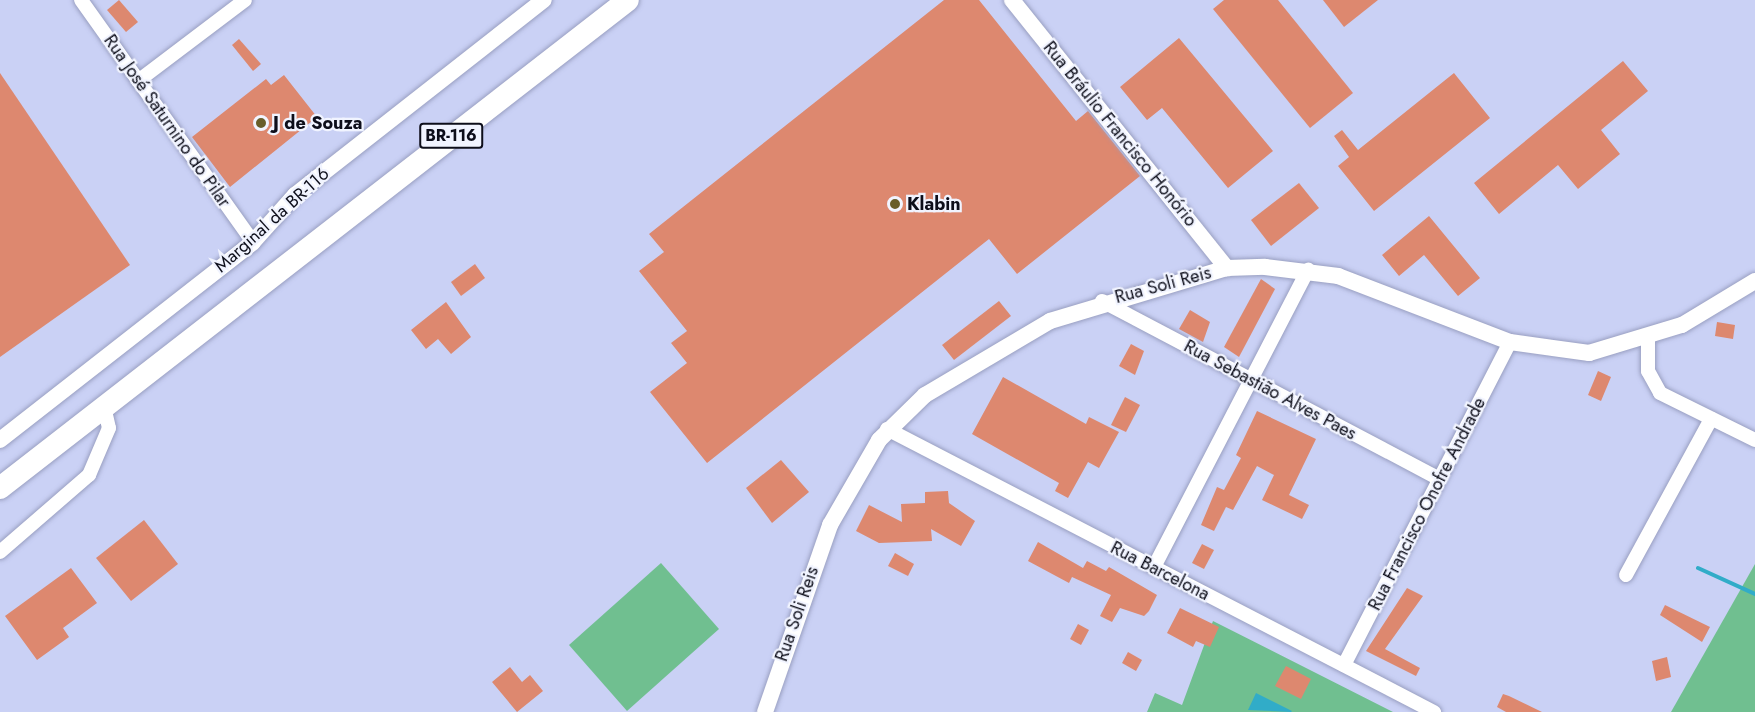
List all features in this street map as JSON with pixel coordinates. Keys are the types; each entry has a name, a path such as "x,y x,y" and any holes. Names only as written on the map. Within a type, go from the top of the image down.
{"highway":[{"name":"BR-116","path":"0,488 628,0"}],"street":[{"name":"Rua José Saturnino do Pilar","path":"81,0 253,242"},
{"path":"138,81 245,0"},
{"name":"Marginal da BR-116","path":"0,440 253,242 295,195 544,0"},
{"name":"Rua Bráulio Francisco Honório","path":"1012,0 1227,268"},
{"name":"Rua Soli Reis","path":"765,712 830,525 887,429 925,395 994,352 1050,321 1102,301 1227,268 1308,270 1356,282 1510,342 1589,353 1648,339 1755,282"},
{"path":"1154,567 1308,270"},
{"name":"Rua Sebastião Alves Paes","path":"1102,301 1439,479"},
{"path":"1648,339 1648,371 1660,393 1755,440"},
{"name":"Rua Francisco Onofre Andrade","path":"1344,665 1510,342"},
{"path":"0,552 89,475 109,428 104,407"},
{"path":"1626,575 1711,419"},
{"name":"Rua Barcelona","path":"887,429 1434,712"}],"green space":[{"path":"661,563 719,629 627,711 569,645"},
{"path":"1755,564 1755,712 1671,712"},
{"path":"1213,621 1393,712 1147,712 1155,693 1182,705"}],"water":[{"path":"1256,693 1292,711 1248,710"}],"building":[{"path":"119,0 138,22 126,32 107,10"},
{"name":"Klabin","path":"944,0 979,0 1076,121 1088,111 1140,176 1017,274 989,239 707,463 650,392 687,363 671,343 687,331 639,271 664,252 649,234"},
{"path":"1224,0 1278,0 1353,93 1310,128 1213,9"},
{"path":"1323,0 1378,0 1344,27"},
{"path":"1179,38 1273,151 1228,188 1162,108 1147,120 1120,87"},
{"path":"239,39 261,64 253,71 232,45"},
{"path":"1623,61 1648,91 1601,130 1620,154 1578,189 1558,165 1499,214 1474,183"},
{"path":"0,73 130,265 0,357"},
{"path":"1454,73 1490,118 1374,211 1338,166 1349,157 1334,136 1342,130 1358,150"},
{"name":"J de Souza","path":"284,75 317,117 230,187 192,137 266,79 271,85"},
{"path":"1299,183 1319,208 1271,246 1251,220"},
{"path":"1429,216 1480,278 1458,296 1424,255 1399,276 1382,255"},
{"path":"475,264 485,278 461,296 451,282"},
{"path":"1261,279 1275,289 1239,357 1224,347"},
{"path":"999,301 1011,316 954,360 942,345"},
{"path":"446,302 471,337 451,354 438,339 426,349 411,330"},
{"path":"1190,310 1210,322 1203,342 1179,329"},
{"path":"1717,322 1735,325 1733,339 1715,336"},
{"path":"1131,344 1144,351 1135,375 1119,366"},
{"path":"1598,371 1611,377 1601,401 1588,395"},
{"path":"1003,377 1086,424 1089,417 1119,432 1099,468 1088,462 1068,498 1055,491 1059,483 972,434"},
{"path":"1125,397 1140,405 1126,432 1111,425"},
{"path":"1257,411 1316,439 1289,495 1309,505 1302,519 1262,500 1274,475 1257,466 1233,510 1226,507 1214,531 1201,525 1217,487 1224,490 1241,458 1236,455"},
{"path":"781,460 809,492 772,523 746,488"},
{"path":"948,491 949,503 975,521 961,546 931,529 932,541 879,543 856,531 869,505 902,522 901,504 925,503 925,492"},
{"path":"144,520 178,564 131,601 96,558"},
{"path":"1038,542 1083,568 1087,561 1106,571 1109,567 1157,595 1149,611 1144,616 1120,608 1112,622 1100,616 1111,595 1072,577 1069,583 1028,561"},
{"path":"1202,544 1214,550 1204,569 1192,563"},
{"path":"895,553 914,564 908,576 888,566"},
{"path":"71,568 97,603 63,628 69,637 37,660 5,616"},
{"path":"1407,588 1423,596 1385,649 1420,668 1416,676 1366,651"},
{"path":"1665,605 1710,627 1702,642 1660,615"},
{"path":"1180,608 1219,627 1210,647 1196,641 1193,647 1167,633"},
{"path":"1078,624 1089,630 1081,645 1070,639"},
{"path":"1128,652 1142,660 1136,671 1122,663"},
{"path":"1667,657 1671,677 1656,681 1652,661"},
{"path":"1286,666 1311,679 1301,699 1275,686"},
{"path":"510,667 522,682 530,675 543,691 517,712 492,682"},
{"path":"1503,694 1542,712 1506,712 1497,707"}],"waterway":[{"path":"1698,568 1755,594"}],"place":[{"name":"J de Souza","path":"261,123"},
{"name":"Klabin","path":"895,204"}]}
